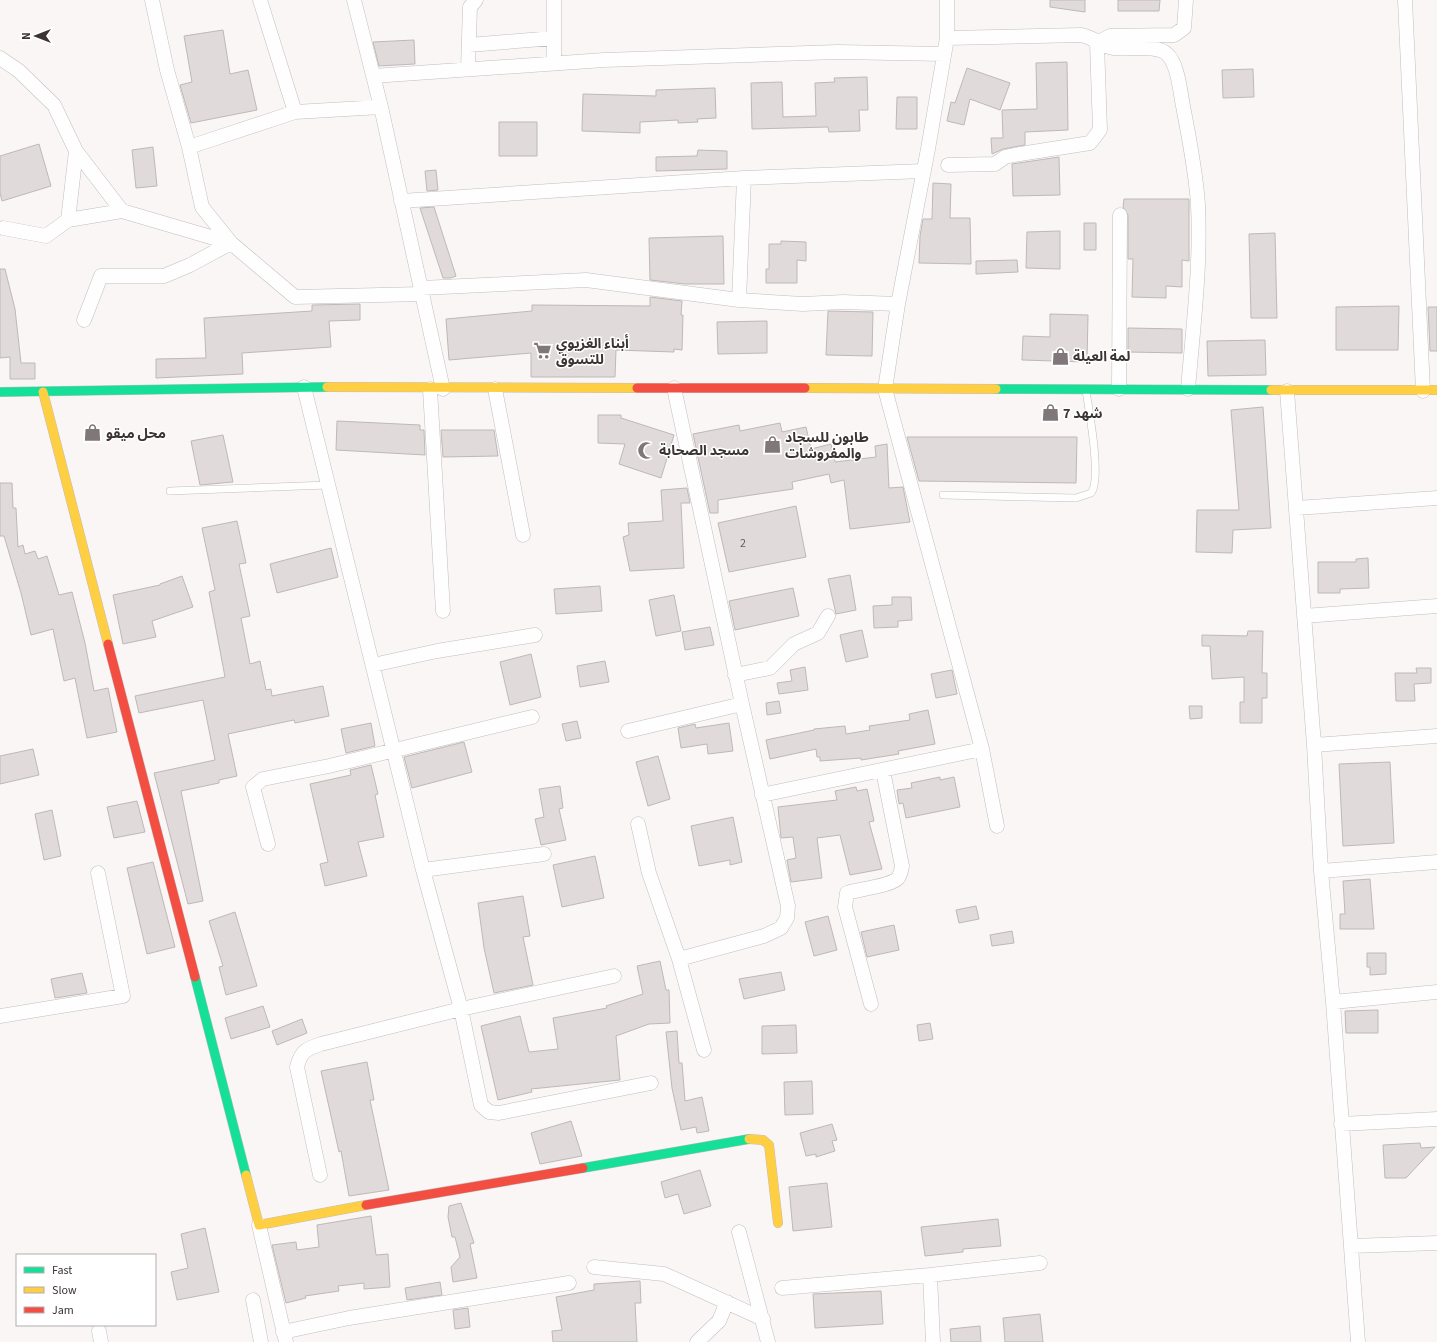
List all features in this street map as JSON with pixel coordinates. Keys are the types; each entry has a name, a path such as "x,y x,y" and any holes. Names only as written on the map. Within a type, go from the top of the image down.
{"street":[{"path":"152,0 167,70 189,147 202,207 231,243 295,297 422,291 586,280 739,300 803,304 843,302 898,304"},
{"path":"260,0 295,112"},
{"path":"354,0 381,107 400,200 422,291 436,389 443,611"},
{"path":"468,69 470,7 476,0"},
{"path":"554,0 554,63"},
{"path":"946,0 947,38 924,171 898,304 885,389 982,749 997,826"},
{"path":"1097,42 1110,36 1174,35 1184,28 1186,0"},
{"path":"0,392 304,387 436,389 1188,389 1430,391 1404,0"},
{"path":"947,38 1081,35 1092,37 1097,42 1115,48 1159,49 1170,57 1178,77 1189,136 1198,204 1197,279 1188,389"},
{"path":"469,45 554,38"},
{"path":"948,165 995,164 1014,155 1090,143 1100,130 1097,42"},
{"path":"373,76 554,63 838,52 944,54"},
{"path":"0,58 19,71 54,105 76,151 122,211"},
{"path":"189,147 295,112 381,107"},
{"path":"68,220 76,151"},
{"path":"400,200 744,178 924,171"},
{"path":"739,300 744,178"},
{"path":"3,228 46,236 68,220 122,211 231,243"},
{"path":"1119,389 1120,215"},
{"path":"84,320 101,276 164,276 190,265 231,243"},
{"path":"304,387 423,870 461,1009 481,1105 489,1112 499,1113 651,1083"},
{"path":"674,388 735,674 788,906 787,918 780,928 764,936 679,959"},
{"path":"495,389 523,535"},
{"path":"1287,391 1314,745 1321,870 1333,1002 1358,1342"},
{"path":"43,392 259,1225 284,1337 349,1318 569,1283"},
{"path":"1297,508 1437,498"},
{"path":"1304,616 1437,606"},
{"path":"735,674 770,668 794,644 818,634 828,616"},
{"path":"373,666 437,652 535,636"},
{"path":"628,731 742,704"},
{"path":"268,844 253,787 263,779 329,766 532,717"},
{"path":"1314,745 1437,736"},
{"path":"762,795 883,771 982,749"},
{"path":"871,1004 845,907 845,898 847,893 888,884 897,880 901,874 902,866 883,771"},
{"path":"638,824 649,873 679,959 704,1050"},
{"path":"423,870 544,854"},
{"path":"1321,870 1437,862"},
{"path":"0,1016 123,996 98,873"},
{"path":"320,1175 297,1067 299,1058 306,1049 461,1009 614,976"},
{"path":"1333,1002 1437,992"},
{"path":"1342,1124 1437,1119"},
{"path":"259,1225 751,1139 763,1140 769,1145 778,1223"},
{"path":"738,1232 763,1319 768,1342"},
{"path":"1351,1246 1437,1243"},
{"path":"782,1288 930,1275 1040,1263"},
{"path":"594,1267 664,1274 763,1319"},
{"path":"930,1275 933,1342"},
{"path":"253,1300 261,1342"},
{"path":"697,1342 719,1321 727,1302"}],"lane":[{"path":"943,495 1076,498 1091,493 1096,483 1093,438 1086,389"},
{"path":"170,491 328,485"}],"building":[{"path":"1050,0 1085,0 1085,12 1050,7"},
{"path":"1118,0 1160,0 1159,11 1118,11"},
{"path":"223,30 230,74 248,70 257,110 191,123 180,85 192,82 184,36"},
{"path":"414,40 415,64 379,66 373,42"},
{"path":"1067,62 1068,130 1025,132 1025,145 1003,149 992,154 991,138 1003,138 1002,110 1037,109 1036,63"},
{"path":"967,68 1010,83 1000,110 970,99 964,125 947,121 951,102 955,103"},
{"path":"1253,69 1254,97 1223,98 1222,70"},
{"path":"867,77 868,110 859,110 860,131 829,132 828,127 752,129 751,83 782,82 783,117 816,116 815,83 835,82 834,78"},
{"path":"715,88 716,118 697,119 698,122 678,123 678,120 640,122 640,133 582,131 583,94 656,96 656,90"},
{"path":"897,97 917,97 917,129 896,129"},
{"path":"499,122 537,122 537,156 499,156"},
{"path":"39,144 51,186 2,201 0,193 0,156"},
{"path":"153,147 157,186 136,188 132,150"},
{"path":"698,150 727,151 727,169 656,171 656,157 697,156"},
{"path":"1059,157 1060,195 1013,196 1012,164"},
{"path":"436,170 438,190 427,191 425,171"},
{"path":"933,183 951,184 950,218 970,218 971,264 919,263 920,236 923,219 932,219"},
{"path":"1124,199 1189,199 1189,261 1182,260 1182,287 1166,286 1166,298 1132,297 1133,259 1128,259 1128,215 1123,207"},
{"path":"434,207 456,276 451,278 443,278 420,208"},
{"path":"1084,223 1096,223 1096,250 1084,250"},
{"path":"1060,231 1060,269 1026,268 1027,232"},
{"path":"1275,233 1277,318 1251,318 1249,234"},
{"path":"723,236 724,284 685,284 650,280 649,238"},
{"path":"781,241 806,242 806,261 797,260 797,283 766,283 766,269 769,269 769,244 781,244"},
{"path":"1017,260 1018,272 976,274 976,261"},
{"path":"0,269 5,269 15,309 21,363 35,363 35,379 10,379 10,357 0,358"},
{"path":"650,297 682,301 682,350 674,349 674,352 616,350 615,377 531,377 531,353 449,360 446,319 532,311 532,305 650,306"},
{"path":"360,304 360,320 329,321 331,347 242,353 243,374 156,378 156,359 206,358 204,318 312,311 312,305"},
{"path":"1399,306 1398,350 1336,350 1336,307"},
{"path":"1428,307 1437,307 1437,351 1430,351"},
{"path":"828,311 873,312 872,356 826,355"},
{"path":"1050,314 1088,315 1087,362 1022,360 1023,336 1050,337"},
{"path":"767,321 767,353 718,354 717,322"},
{"path":"1128,328 1182,329 1182,353 1128,352"},
{"path":"1265,340 1266,375 1208,376 1207,341"},
{"path":"1263,407 1271,528 1233,530 1232,553 1196,552 1197,510 1239,510 1231,410"},
{"name":"مسجد الصحابة","path":"598,415 621,415 621,418 674,435 661,478 619,464 625,444 598,443"},
{"path":"337,421 420,425 420,430 424,430 425,455 336,450"},
{"path":"780,423 782,432 806,427 811,449 831,444 835,462 876,457 875,446 887,444 889,488 903,487 910,522 850,529 844,480 831,483 829,474 792,482 793,489 718,500 718,513 710,513 693,434 739,425 740,431"},
{"path":"441,430 494,430 498,456 443,457"},
{"path":"223,435 233,482 200,485 191,441"},
{"path":"907,437 1077,437 1076,483 919,481"},
{"path":"0,483 12,483 13,508 16,508 18,547 23,545 25,554 35,551 38,559 47,556 59,595 72,592 85,643 94,691 108,688 117,732 87,738 75,678 64,681 53,629 31,635 21,593 4,536 0,536"},
{"path":"687,488 690,503 681,503 684,568 630,571 623,537 629,535 628,523 663,521 661,490"},
{"path":"796,506 806,557 729,572 718,523"},
{"path":"237,521 246,563 239,564 250,616 241,618 250,664 260,661 266,690 271,689 272,696 323,686 329,716 295,723 294,720 228,734 237,776 219,780 219,783 181,791 203,901 188,904 154,773 215,760 203,700 139,713 135,696 225,677 209,592 215,590 202,528"},
{"path":"331,548 338,577 277,593 270,564"},
{"path":"1368,558 1369,588 1340,589 1340,593 1318,593 1318,562 1356,562 1356,559"},
{"path":"850,575 856,610 836,614 828,579"},
{"path":"182,576 193,607 152,621 156,637 123,644 113,595 160,585"},
{"path":"600,586 602,611 556,614 554,589"},
{"path":"793,588 799,616 735,630 729,601"},
{"path":"674,595 681,631 656,636 649,600"},
{"path":"892,597 911,597 912,620 898,621 898,627 874,628 873,606 892,605"},
{"path":"710,627 714,645 685,650 682,632"},
{"path":"862,630 868,657 846,662 840,635"},
{"path":"1248,631 1263,631 1262,673 1267,673 1267,698 1262,698 1262,723 1240,723 1240,702 1244,702 1244,677 1212,679 1210,646 1202,646 1202,635 1247,636"},
{"path":"531,654 541,697 510,705 500,662"},
{"path":"605,661 609,682 580,687 577,666"},
{"path":"805,667 808,690 779,694 777,683 792,681 790,670"},
{"path":"1416,668 1431,668 1431,683 1414,684 1415,701 1396,701 1395,673 1417,673"},
{"path":"952,670 957,694 936,698 931,674"},
{"path":"779,701 781,713 767,715 766,703"},
{"path":"1189,706 1202,706 1202,718 1190,719"},
{"path":"928,710 935,744 898,751 899,754 861,760 861,758 820,761 820,757 817,757 816,749 770,759 766,740 814,729 845,726 846,734 870,730 869,726 910,720 909,714"},
{"path":"577,721 581,738 566,741 562,724"},
{"path":"371,723 375,746 346,753 341,729"},
{"path":"729,723 733,751 708,754 707,744 681,748 678,728 695,724 696,728"},
{"path":"464,742 472,772 412,788 404,757"},
{"path":"33,749 39,775 0,784 0,756"},
{"path":"658,756 670,799 648,806 636,762"},
{"path":"1390,762 1394,843 1343,846 1339,764"},
{"path":"371,765 378,794 375,795 384,837 358,842 367,876 325,886 320,864 328,862 310,784 351,775 350,770"},
{"path":"940,777 940,780 954,777 960,807 906,818 903,803 899,804 897,790 912,788 911,783"},
{"path":"560,786 563,808 559,809 566,840 541,845 535,819 544,817 539,789"},
{"path":"856,787 857,791 867,789 874,821 869,822 882,869 850,875 840,835 817,838 822,878 791,882 787,860 796,858 793,837 781,838 778,807 837,800 835,791"},
{"path":"137,801 145,832 114,838 107,807"},
{"path":"52,810 61,856 44,860 35,814"},
{"path":"733,817 742,862 730,865 730,860 699,866 691,826"},
{"path":"595,856 604,898 562,907 553,865"},
{"path":"153,862 175,947 147,954 127,868"},
{"path":"1370,879 1374,929 1340,929 1340,914 1345,914 1343,881"},
{"path":"523,896 530,936 523,937 533,985 494,993 484,948 478,903"},
{"path":"976,906 979,919 959,923 956,910"},
{"path":"235,912 257,986 226,995 219,967 223,966 209,921"},
{"path":"828,916 837,950 814,956 805,922"},
{"path":"894,925 899,950 867,957 861,932"},
{"path":"1012,931 1014,943 992,946 990,935"},
{"path":"1367,953 1386,953 1386,974 1370,975 1370,967 1367,967"},
{"path":"660,961 666,990 669,990 670,1023 649,1024 616,1036 620,1080 531,1089 532,1092 498,1100 481,1026 520,1016 529,1052 558,1049 553,1018 607,1008 606,1006 643,994 637,966"},
{"path":"781,972 785,990 744,999 739,979"},
{"path":"82,973 87,993 55,998 51,979"},
{"path":"263,1006 270,1027 231,1039 225,1018"},
{"path":"1378,1010 1378,1033 1346,1033 1345,1011"},
{"path":"302,1019 307,1033 277,1045 272,1031"},
{"path":"930,1023 933,1039 919,1041 917,1025"},
{"path":"796,1025 797,1053 762,1054 762,1026"},
{"path":"677,1031 679,1063 682,1063 685,1101 702,1097 709,1131 697,1133 696,1127 681,1130 672,1088 666,1032"},
{"path":"367,1062 374,1100 370,1100 389,1190 349,1196 341,1151 339,1152 321,1071"},
{"path":"812,1081 813,1114 785,1115 784,1082"},
{"path":"571,1121 582,1156 540,1164 531,1133"},
{"path":"832,1124 837,1140 832,1141 835,1151 816,1157 816,1154 806,1156 800,1133"},
{"path":"1420,1143 1421,1148 1435,1147 1406,1178 1385,1178 1383,1145"},
{"path":"700,1170 711,1206 684,1214 678,1194 665,1198 661,1182"},
{"path":"827,1183 832,1227 793,1231 789,1187"},
{"path":"461,1203 474,1243 470,1244 477,1278 453,1282 451,1267 460,1257 455,1237 452,1237 448,1217 449,1206"},
{"path":"371,1216 376,1255 388,1254 390,1287 364,1289 364,1283 338,1286 339,1291 305,1296 306,1298 286,1303 272,1245 296,1242 297,1250 319,1247 317,1225"},
{"path":"998,1219 1001,1246 963,1249 963,1252 925,1256 921,1227"},
{"path":"205,1228 219,1292 177,1300 171,1272 188,1268 181,1234"},
{"path":"640,1281 641,1303 635,1303 637,1342 553,1342 552,1331 562,1330 556,1297 594,1290 594,1284"},
{"path":"440,1282 442,1295 407,1300 405,1288"},
{"path":"881,1291 883,1324 815,1328 813,1294"},
{"path":"468,1308 470,1327 455,1329 453,1310"},
{"path":"1040,1314 1043,1342 1005,1342 1003,1318"},
{"path":"980,1326 981,1342 951,1342 950,1329"}],"traffic: fast":[{"path":"0,392 327,387"},
{"path":"996,389 1271,390"},
{"path":"195,977 246,1175"},
{"path":"583,1168 749,1139"}],"traffic: slow":[{"path":"327,387 637,388"},
{"path":"805,388 996,389"},
{"path":"1271,390 1437,390"},
{"path":"43,392 108,644"},
{"path":"749,1139 763,1140 769,1145 778,1223"},
{"path":"246,1175 259,1225 366,1205"}],"traffic: jam":[{"path":"637,388 805,388"},
{"path":"108,644 195,977"},
{"path":"366,1205 583,1168"}],"place":[{"name":"أبناء الغزيوي للتسوق","path":"543,351"},
{"name":"لمة العيلة","path":"1060,356"},
{"name":"شهد 7","path":"1050,413"},
{"name":"محل ميقو","path":"93,433"},
{"name":"طابون للسجاد والمفروشات","path":"772,445"},
{"name":"مسجد الصحابة","path":"646,450"}]}
